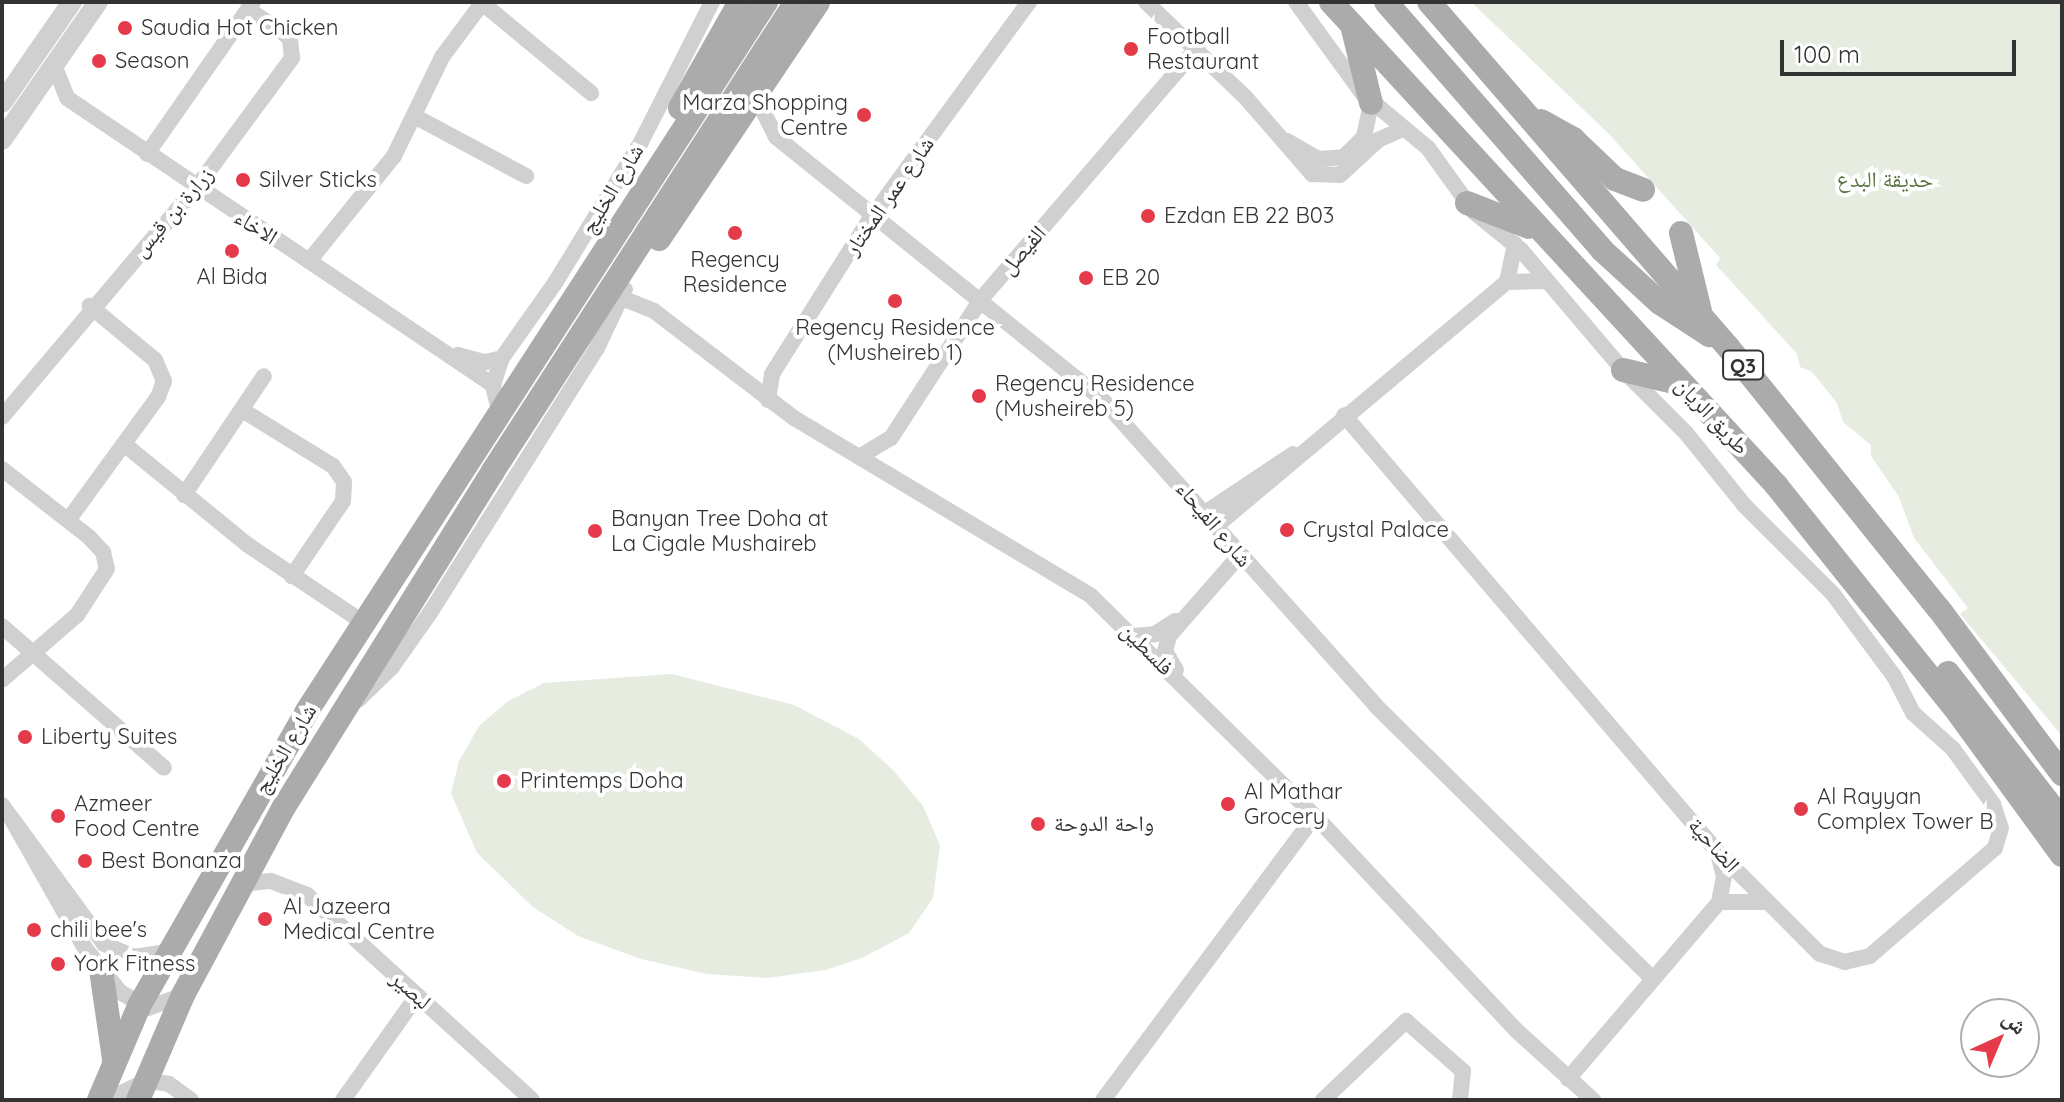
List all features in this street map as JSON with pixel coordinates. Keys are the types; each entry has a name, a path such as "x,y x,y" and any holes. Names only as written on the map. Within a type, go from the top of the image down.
{"main road":[{"name":"شارع الخليج","path":"655,174 671,125 740,2"},
{"name":"شارع الخليج","path":"99,1100 139,1006 275,765 766,2"},
{"name":"شارع الخليج","path":"142,1090 183,995 241,884 341,714 615,294 796,2"},
{"name":"شارع الخليج","path":"615,294 756,97 818,2"},
{"name":"طريق الريان","path":"1331,2 1808,522 2010,780 2062,855"},
{"path":"1386,2 1620,269 1660,303 1728,347"},
{"name":"Q3","path":"1429,2 1701,314 2062,774"},
{"path":"1352,25 1371,103"},
{"path":"1527,114 1573,139 1621,183 1643,190"},
{"path":"1467,203 1543,235"},
{"path":"1681,233 1701,314"},
{"path":"1623,370 1661,376 1684,386"},
{"path":"1808,522 1890,604 2062,820"},
{"path":"2040,743 2062,756"},
{"path":"2010,780 2023,818 2062,877"},
{"path":"101,970 114,1063"}],"street":[{"path":"2,103 72,2"},
{"path":"2,140 98,2"},
{"path":"309,261 394,156 416,117 442,57 482,2 591,93"},
{"name":"شارع الخليج","path":"493,385 502,358 555,283 640,144 712,2"},
{"name":"شارع عمر المختار","path":"768,400 772,374 874,213 1029,2"},
{"path":"1146,2 1197,48 1283,138 1306,170 1333,177 1378,140 1403,129"},
{"name":"طريق الريان","path":"1296,2 1371,103 1435,156 1467,203 1515,244 1623,370 1686,433 1765,528 1833,594 1901,688"},
{"path":"147,154 250,5"},
{"name":"زرارة بن قيس","path":"2,417 90,306 195,188 294,53 290,38 250,5"},
{"name":"الفيصل","path":"863,459 891,438 982,298 1197,48"},
{"path":"32,97 67,98 54,65"},
{"name":"شارع الفيحاء","path":"756,97 776,137 982,298 1101,398 1423,755 1652,978"},
{"name":"الاخاء","path":"67,98 195,188 448,352 493,385"},
{"path":"1283,138 1318,159 1344,157 1364,137 1371,103"},
{"path":"416,117 526,176"},
{"path":"1507,282 1515,244"},
{"path":"1210,520 1302,450 1507,282 1547,281"},
{"name":"فلسطين","path":"615,294 654,311 768,400 1059,574 1134,636 1315,816 1517,1031 1593,1100"},
{"path":"64,515 124,444 161,392 164,375 155,360 90,306"},
{"name":"الاخاء","path":"448,352 478,362 502,358"},
{"path":"184,495 264,376"},
{"path":"493,385 500,414"},
{"path":"242,410 328,462 344,482 343,501 292,576"},
{"name":"الضاحية","path":"1344,415 1716,850 1820,954 1854,962 1876,951 1995,848 2001,828 1997,809 1953,749 1913,713 1901,688"},
{"path":"124,444 184,495 292,576 364,623"},
{"path":"2,469 64,515 103,552 106,575 77,615 2,680"},
{"path":"1134,636 1155,634 1181,617 1240,555"},
{"path":"1181,617 1165,651 1195,697"},
{"path":"2,626 164,768"},
{"path":"6,812 104,944 134,957 170,951"},
{"path":"6,812 17,836 101,970 139,1006 159,1007 183,995"},
{"path":"1103,1100 1315,816"},
{"path":"1568,1079 1719,902 1724,877 1716,850"},
{"name":"لبصير","path":"241,884 271,881 298,890 532,1100"},
{"path":"1719,902 1767,902"},
{"path":"343,1100 417,996"},
{"path":"1323,1100 1406,1021 1463,1071 1460,1100"},
{"path":"107,1100 169,1084 191,1100"}],"green space":[{"name":"حديقة البدع","path":"1471,2 2062,2 2062,736 1960,614 1968,608 1914,538 1899,497 1871,456 1871,445 1843,422 1837,403 1812,372 1800,367 1797,354 1716,265 1720,258 1609,134"},
{"path":"672,674 794,705 859,739 893,770 923,806 940,845 933,898 909,933 862,958 825,970 767,978 707,974 641,959 578,936 533,907 477,853 451,793 459,761 479,726 508,701 544,683"}],"place":[{"name":"Saudia Hot Chicken","path":"125,28"},
{"name":"Football Restaurant","path":"1131,49"},
{"name":"Season","path":"99,61"},
{"name":"Marza Shopping Centre","path":"864,115"},
{"name":"Silver Sticks","path":"243,180"},
{"name":"Ezdan EB 22 B03","path":"1148,216"},
{"name":"Regency Residence","path":"735,233"},
{"name":"Al Bida","path":"232,251"},
{"name":"EB 20","path":"1086,278"},
{"name":"Regency Residence (Musheireb 1)","path":"895,301"},
{"name":"Regency Residence (Musheireb 5)","path":"979,396"},
{"name":"Crystal Palace","path":"1287,530"},
{"name":"Banyan Tree Doha at La Cigale Mushaireb","path":"595,531"},
{"name":"Liberty Suites","path":"25,737"},
{"name":"Printemps Doha","path":"504,781"},
{"name":"Al Mathar Grocery","path":"1228,804"},
{"name":"Al Rayyan Complex Tower B","path":"1801,809"},
{"name":"Azmeer Food Centre","path":"58,816"},
{"name":"واحة الدوحة","path":"1038,824"},
{"name":"Best Bonanza","path":"85,861"},
{"name":"Al Jazeera Medical Centre","path":"265,919"},
{"name":"chili bee's","path":"34,930"},
{"name":"York Fitness","path":"58,964"}]}
